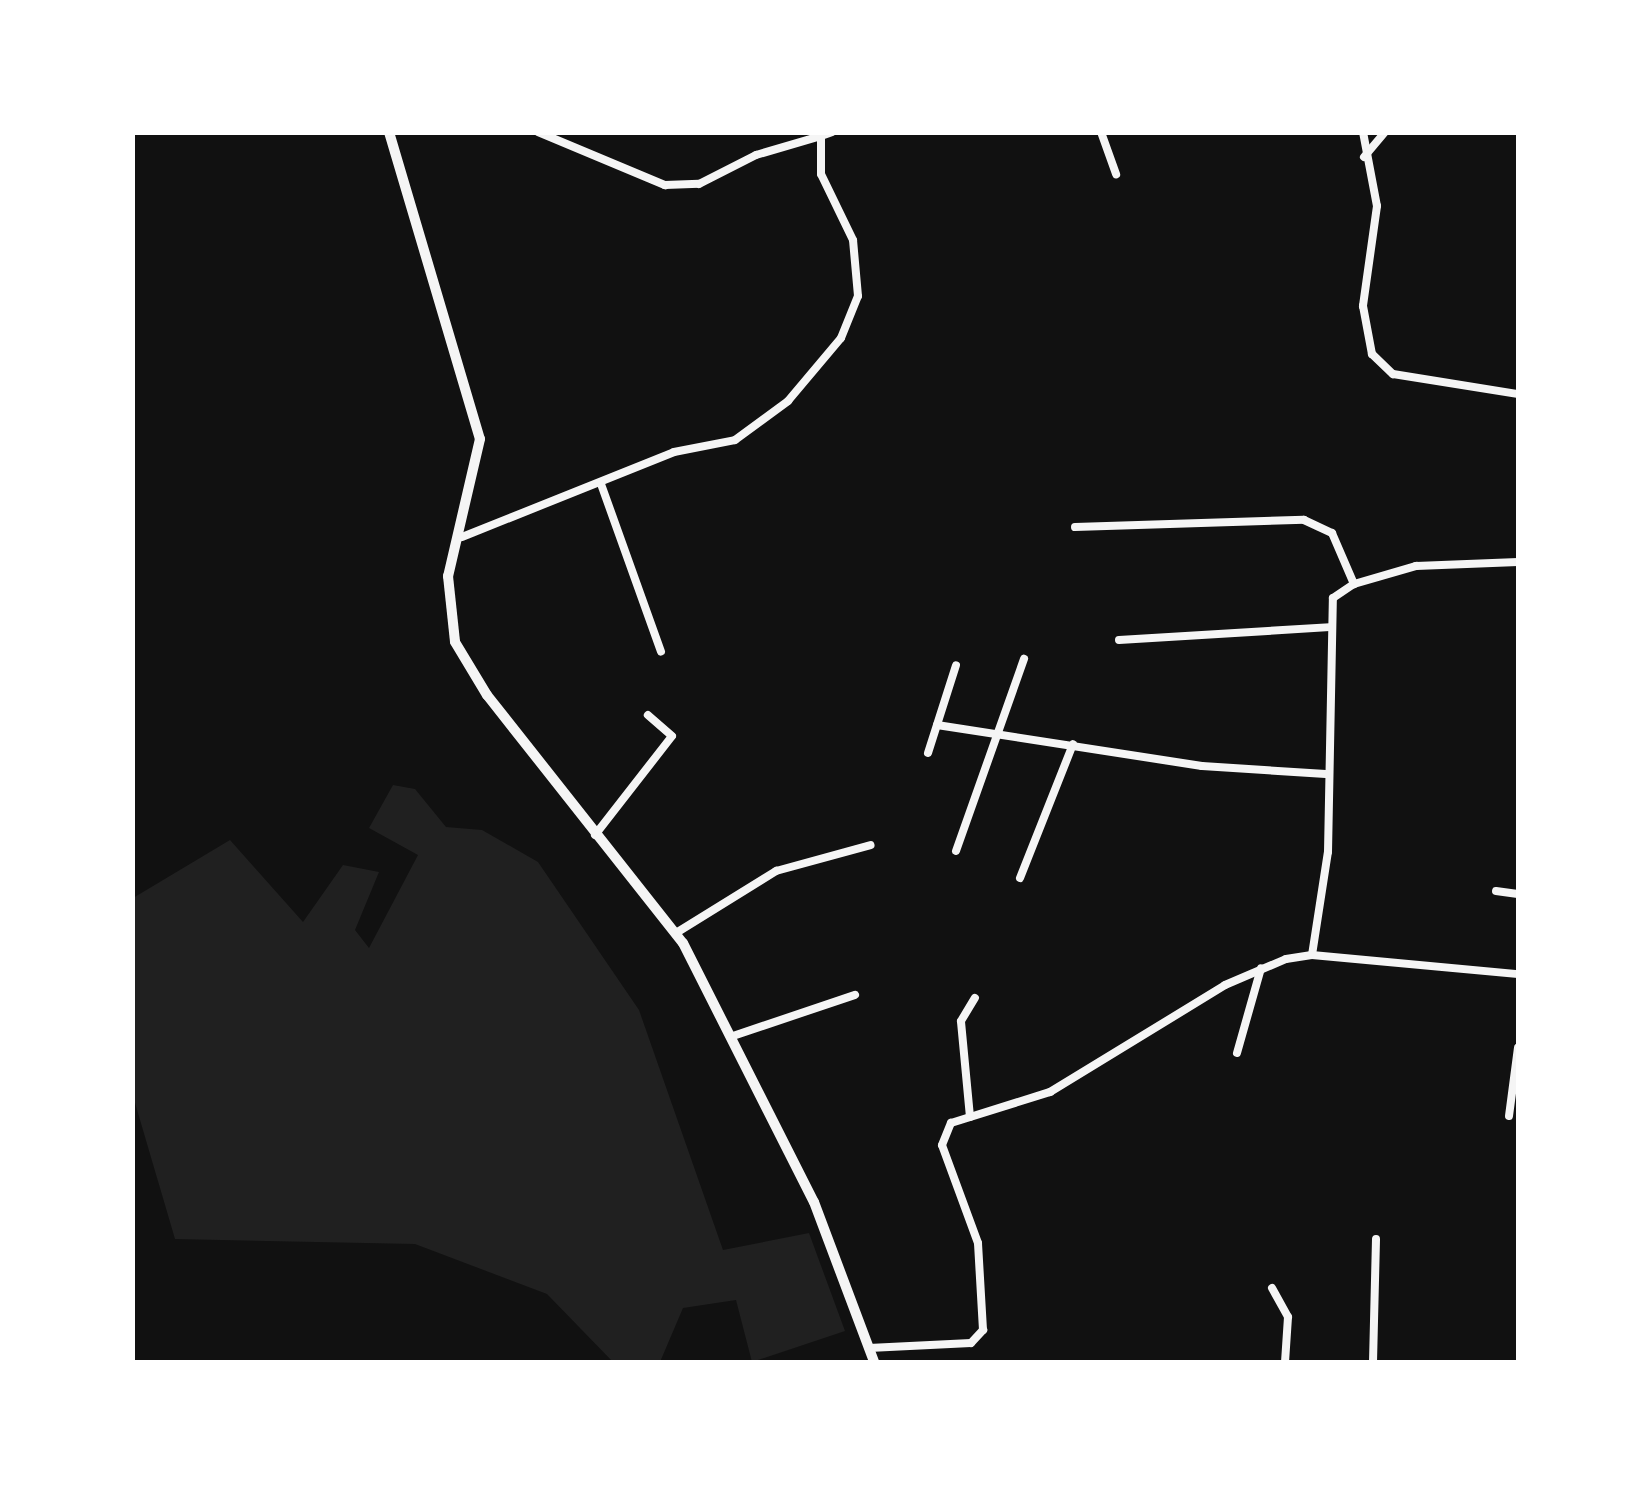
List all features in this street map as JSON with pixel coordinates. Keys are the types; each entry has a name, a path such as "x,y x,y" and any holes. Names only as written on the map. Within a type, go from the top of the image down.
{"street":[{"path":"389,132 480,439 462,537 448,576 455,642 487,695 676,933 814,1202 874,1362"},
{"path":"538,132 665,185 699,184 756,155 832,132"},
{"path":"1101,132 1116,174"},
{"path":"1363,132 1364,157 1377,206 1364,306 1380,368 1518,394"},
{"path":"1364,157 1385,132"},
{"path":"462,537 674,452 734,440 788,400 840,338 858,296 854,240 821,174 821,136"},
{"path":"601,484 661,652"},
{"path":"1075,527 1304,520 1332,532 1354,584"},
{"path":"1312,955 1328,852 1326,774 1333,598 1354,584 1416,566 1518,562"},
{"path":"1119,640 1330,626"},
{"path":"956,851 1024,659"},
{"path":"928,752 956,665"},
{"path":"595,835 672,736 648,715"},
{"path":"937,725 1202,766 1326,774"},
{"path":"1020,878 1073,744"},
{"path":"676,933 776,871 870,845"},
{"path":"1496,891 1518,894"},
{"path":"869,1348 979,1339 978,1243 942,1145 951,1122 1050,1092 1262,968 1312,955 1518,974"},
{"path":"1236,1052 1262,968"},
{"path":"730,1037 854,996"},
{"path":"970,1117 961,1021 975,998"},
{"path":"1509,1116 1518,1048"},
{"path":"1373,1362 1376,1238"},
{"path":"1272,1288 1288,1318 1286,1362"}],"shaded area":[{"path":"393,785 415,789 446,827 482,830 538,862 639,1010 723,1250 809,1233 845,1331 752,1362 736,1300 683,1308 660,1362 613,1362 547,1294 415,1244 175,1239 133,1096 133,898 230,840 303,922 343,865 379,872 355,930 369,948 418,855 369,828"}]}
